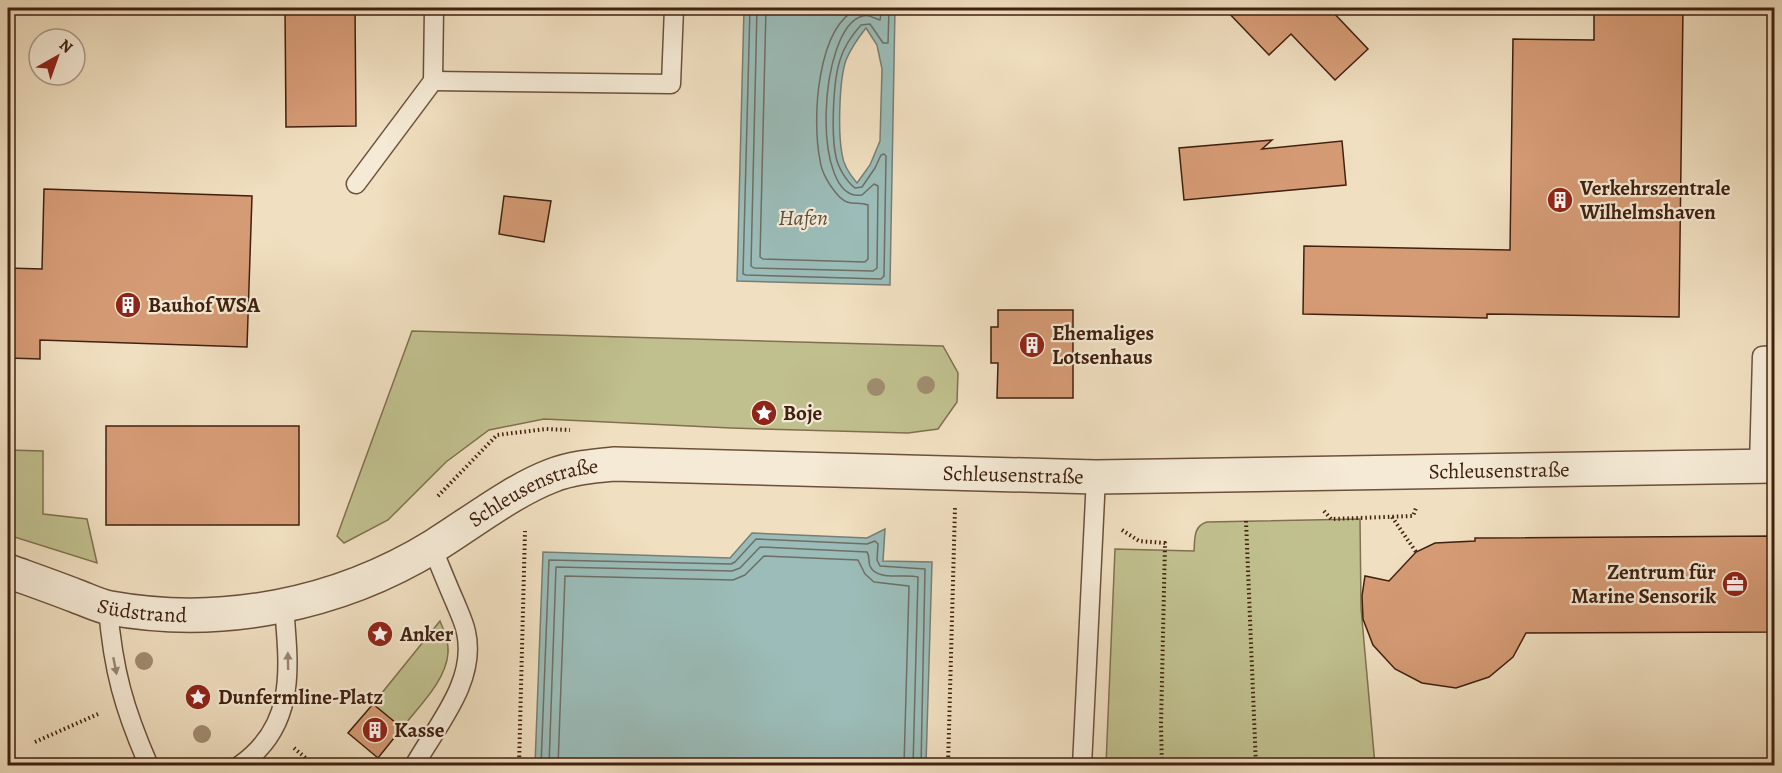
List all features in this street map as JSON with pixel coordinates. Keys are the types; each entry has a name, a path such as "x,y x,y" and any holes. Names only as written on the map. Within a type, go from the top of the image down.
{"street":[{"name":"Schleusenstraße","path":"284,606 330,595 373,578 432,547 527,487 552,476 594,466 1096,477 1767,466"},
{"name":"Südstrand","path":"8,571 108,608 161,614 202,615 284,606"}],"lane":[{"path":"356,184 433,81 434,8"},
{"path":"433,81 671,84 674,8"},
{"path":"1767,466 1762,406 1762,356 1774,356"},
{"path":"1083,765 1096,477"},
{"path":"414,765 455,696 464,678 468,662 466,629 432,547"},
{"path":"239,765 263,743 273,731 281,715 288,675 284,606"},
{"path":"108,608 114,666 123,703 149,765"}],"path":[{"path":"433,502 497,435 546,429 580,431"},
{"path":"1319,504 1330,519 1413,516"},
{"path":"948,765 955,505"},
{"path":"1391,517 1416,552"},
{"path":"1246,521 1256,765"},
{"path":"519,765 525,530"},
{"path":"1146,542 1165,543 1162,765"},
{"path":"35,742 123,703"}],"green space":[{"path":"412,331 943,346 958,373 957,402 938,429 908,433 731,428 544,419 489,430 446,462 388,520 344,543 337,536"},
{"path":"8,450 43,451 43,514 87,519 97,563 8,535"},
{"path":"1360,519 1361,608 1375,765 1106,765 1115,549 1194,551 1197,530 1207,522"},
{"path":"440,621 448,645 446,663 431,693 402,728 373,704"}],"water":[{"name":"Hafen","path":"744,8 895,8 890,285 737,281","holes":["866,28 877,45 882,69 880,141 870,165 857,183 846,166 842,154 840,120 842,80 846,60"]},
{"path":"885,529 883,561 932,562 926,765 535,765 543,552 730,558 752,533 867,538"}],"building":[{"path":"285,8 355,8 356,126 286,127"},
{"path":"1224,8 1329,8 1368,49 1335,80 1291,34 1269,55"},
{"path":"1594,8 1683,8 1679,317 1487,314 1487,318 1303,314 1304,246 1510,250 1513,39 1594,40"},
{"path":"1272,140 1262,149 1342,141 1346,185 1184,200 1179,148"},
{"name":"Bauhof WSA","path":"44,189 252,196 247,347 40,340 40,359 8,358 8,268 42,269"},
{"path":"504,196 551,201 544,242 499,234"},
{"name":"Ehemaliges Lotsenhaus","path":"998,310 1073,310 1073,398 997,398 998,363 991,363 991,327 998,327"},
{"path":"106,426 299,426 299,525 106,525"},
{"path":"1774,536 1774,632 1526,633 1513,657 1489,677 1456,688 1422,683 1395,669 1373,645 1363,619 1362,596 1365,576 1389,581 1416,552 1435,543 1475,541 1475,538"},
{"name":"Kasse","path":"373,704 402,728 378,758 348,733"}],"place":[{"name":"Verkehrszentrale Wilhelmshaven","path":"1560,200"},
{"name":"Bauhof WSA","path":"128,305"},
{"name":"Ehemaliges Lotsenhaus","path":"1032,345"},
{"name":"Boje","path":"764,413"},
{"name":"Zentrum für Marine Sensorik","path":"1735,584"},
{"name":"Anker","path":"380,634"},
{"name":"Dunfermline-Platz","path":"198,697"},
{"name":"Kasse","path":"375,730"}]}
